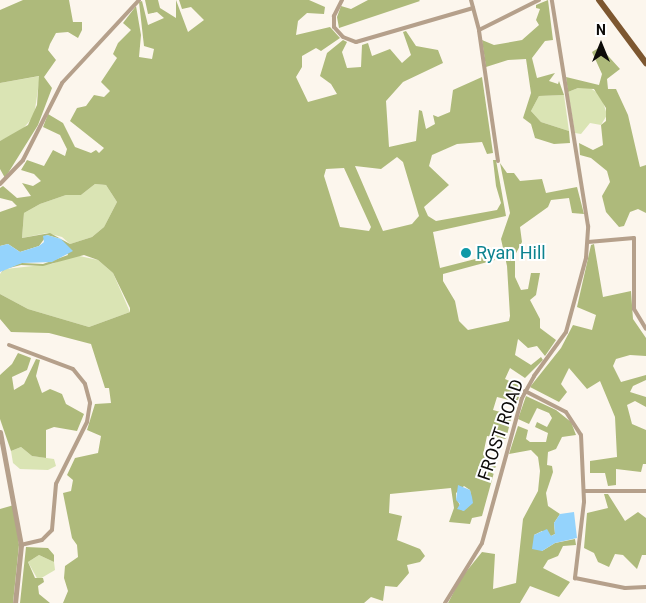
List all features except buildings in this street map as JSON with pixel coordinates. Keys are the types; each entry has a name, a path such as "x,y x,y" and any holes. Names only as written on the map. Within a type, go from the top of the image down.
{"main road":[{"path":"599,0 646,63"}],"street":[{"path":"0,184 23,160 62,83 138,0"},
{"path":"342,0 334,16 334,28 343,37 356,42 473,8"},
{"path":"471,0 479,30 498,161"},
{"path":"479,30 539,0"},
{"name":"FROST ROAD","path":"444,603 482,543 488,512 525,391 566,332 588,242 552,0"},
{"path":"588,242 634,238 634,309 646,329"},
{"path":"9,345 73,369 86,384 90,402 87,422 56,484 52,530 39,542 21,545"},
{"path":"525,391 563,410 576,425 581,438 584,491 575,578 625,588 646,587"},
{"path":"0,432 13,488 21,545 15,603"},
{"path":"584,491 646,491"}],"green space":[{"path":"23,0 69,0 73,22 82,22 82,30 78,38 68,32 56,33 50,44 48,50 56,60 44,77 52,88 38,125 5,178 0,169 0,141 28,125 37,105 39,76 0,83 0,10"},
{"path":"145,0 158,0 160,8 176,18 176,0 188,32 204,20 191,7 182,9 179,0 309,0 325,7 324,14 307,13 298,21 296,35 330,27 340,38 321,51 316,48 302,56 302,67 296,77 308,102 337,94 331,84 320,76 327,53 343,40 347,42 342,52 347,68 361,67 362,45 368,43 372,56 390,49 402,63 411,55 403,32 406,31 416,46 438,50 443,63 403,82 386,101 389,147 416,141 419,110 422,111 426,129 435,124 433,115 438,117 450,112 453,90 482,77 493,153 487,154 482,142 457,144 432,155 429,166 449,185 424,207 428,216 436,221 497,210 501,203 496,186 493,160 496,160 506,216 433,232 440,268 491,255 495,260 443,274 443,281 455,301 459,321 468,330 509,321 510,316 507,266 501,239 510,213 500,163 507,173 514,173 520,181 542,179 546,193 577,187 584,214 572,213 569,198 551,200 548,207 520,227 522,242 515,255 515,277 521,290 528,289 531,273 540,273 536,295 530,300 540,319 540,328 556,340 545,356 537,346 528,348 518,339 515,355 531,365 541,357 543,360 525,378 510,368 505,379 523,387 517,402 497,397 493,410 512,415 506,439 487,436 483,455 498,458 482,516 472,518 470,524 449,522 454,508 451,488 390,494 389,513 402,516 397,540 420,549 425,556 420,562 407,565 409,573 397,587 385,586 383,601 371,597 364,603 63,603 68,591 64,578 65,566 78,557 77,545 72,538 63,493 71,491 73,480 67,475 75,458 98,453 101,436 87,430 95,404 111,403 109,388 105,388 91,344 49,333 11,332 0,319 0,294 28,309 89,327 130,312 130,308 113,273 98,260 84,255 43,266 21,265 5,269 0,274 5,268 11,265 22,263 43,264 68,255 61,239 47,235 39,246 20,252 8,244 0,246 0,212 17,206 12,201 0,198 0,188 3,186 17,198 31,196 22,183 33,186 41,181 34,174 21,170 27,160 44,166 53,150 65,156 67,149 60,135 43,127 48,114 63,123 75,147 91,153 96,150 99,153 104,148 70,121 77,108 86,106 94,95 104,97 110,91 101,82 117,58 113,54 118,43 131,30 123,23 136,6 141,35 139,57 152,59 154,49 144,46 139,2 142,1 148,25 164,18 157,12 148,14","holes":["397,157 403,162 419,216 412,224 383,231 355,166 381,169","344,168 371,227 369,231 340,227 324,176 326,169","95,184 106,185 117,202 104,227 92,237 70,244 50,233 22,238 24,213 40,204 66,195 81,195","464,486 470,490 472,503 463,511 456,498 456,493"]},
{"path":"368,0 420,1 339,28 337,17 341,6 351,9"},
{"path":"548,0 553,40 545,41 532,58 537,78 555,73 549,81 558,84 559,81 564,95 539,96 531,111 541,122 569,131 570,143 554,144 535,138 531,124 523,118 531,93 526,59 508,60 486,67 482,40 494,45 522,40 539,25 536,20 540,9 536,8 536,5"},
{"path":"600,47 620,69 607,79 608,89 616,89 628,115 640,167 646,165 646,213 638,209 630,212 624,226 619,227 606,212 602,196 610,182 607,171 591,158 580,155 579,143 593,150 603,145 601,125 606,121 606,108 594,89 578,88 568,92 566,77 599,85 602,74 592,52"},
{"path":"40,76 34,116 21,131 0,141 0,83"},
{"path":"578,88 590,88 601,95 607,115 601,125 590,123 581,134 575,133 568,92"},
{"path":"564,95 569,131 541,122 531,111 539,96"},
{"path":"95,184 106,185 117,202 104,227 92,237 70,244 62,237 47,233 22,238 24,213 40,204 66,195 81,195"},
{"path":"594,244 603,297 631,291 633,319 646,338 646,356 630,355 616,359 613,366 621,382 646,375 646,380 633,386 630,392 646,397 646,407 635,401 627,405 632,424 646,430 646,464 643,464 641,472 616,469 616,485 608,486 605,473 590,473 590,461 617,457 615,417 600,381 587,389 569,368 561,384 567,392 559,402 530,387 561,348 573,325 592,330 596,315 577,307 591,245"},
{"path":"75,255 98,260 113,273 130,312 89,327 28,309 0,294 0,274 5,269 52,264"},
{"path":"18,353 31,358 27,370 12,377 14,390 24,384 36,359 40,360 36,376 42,393 50,389 62,394 66,404 84,414 77,431 54,427 46,430 46,458 32,456 21,447 11,451 0,419 0,375 12,364"},
{"path":"526,396 556,410 571,422 576,435 562,437 556,449 548,452 547,465 552,466 553,472 546,493 548,506 560,514 554,523 555,534 551,536 542,531 534,535 542,551 555,543 575,539 576,545 563,546 558,556 548,560 543,568 570,582 559,597 530,586 520,603 448,603 461,578 482,552 495,554 493,589 516,583 523,519 538,491 540,471 538,457 531,450 509,454 518,426 528,430 526,439 530,442 546,442 548,433 535,427 537,422 547,427 552,418 549,413 537,408 529,424 518,419"},
{"path":"21,447 32,456 54,459 56,466 48,470 20,469 13,463 11,451"},
{"path":"604,494 608,494 625,521 638,512 646,518 646,555 642,555 637,569 623,555 615,554 609,567 598,562 594,553 584,548 587,513 608,508"},
{"path":"14,505 19,545 13,603 0,603 0,509"},
{"path":"26,547 48,548 54,555 54,562 39,555 28,562 35,578 43,578 44,582 38,586 39,594 50,603 20,603"},
{"path":"39,555 54,562 55,570 38,580 28,562"}],"water":[{"path":"47,235 61,239 73,251 52,262 22,263 0,272 0,246 8,244 20,252 39,246 44,242 43,236"},
{"path":"458,485 470,490 472,497 473,503 464,511 457,509 460,504 456,500"},
{"path":"574,512 577,538 555,543 542,551 532,549 534,535 547,529 551,536 555,534 554,523 560,514"}],"place":[{"name":"Ryan Hill","path":"466,253"}]}
